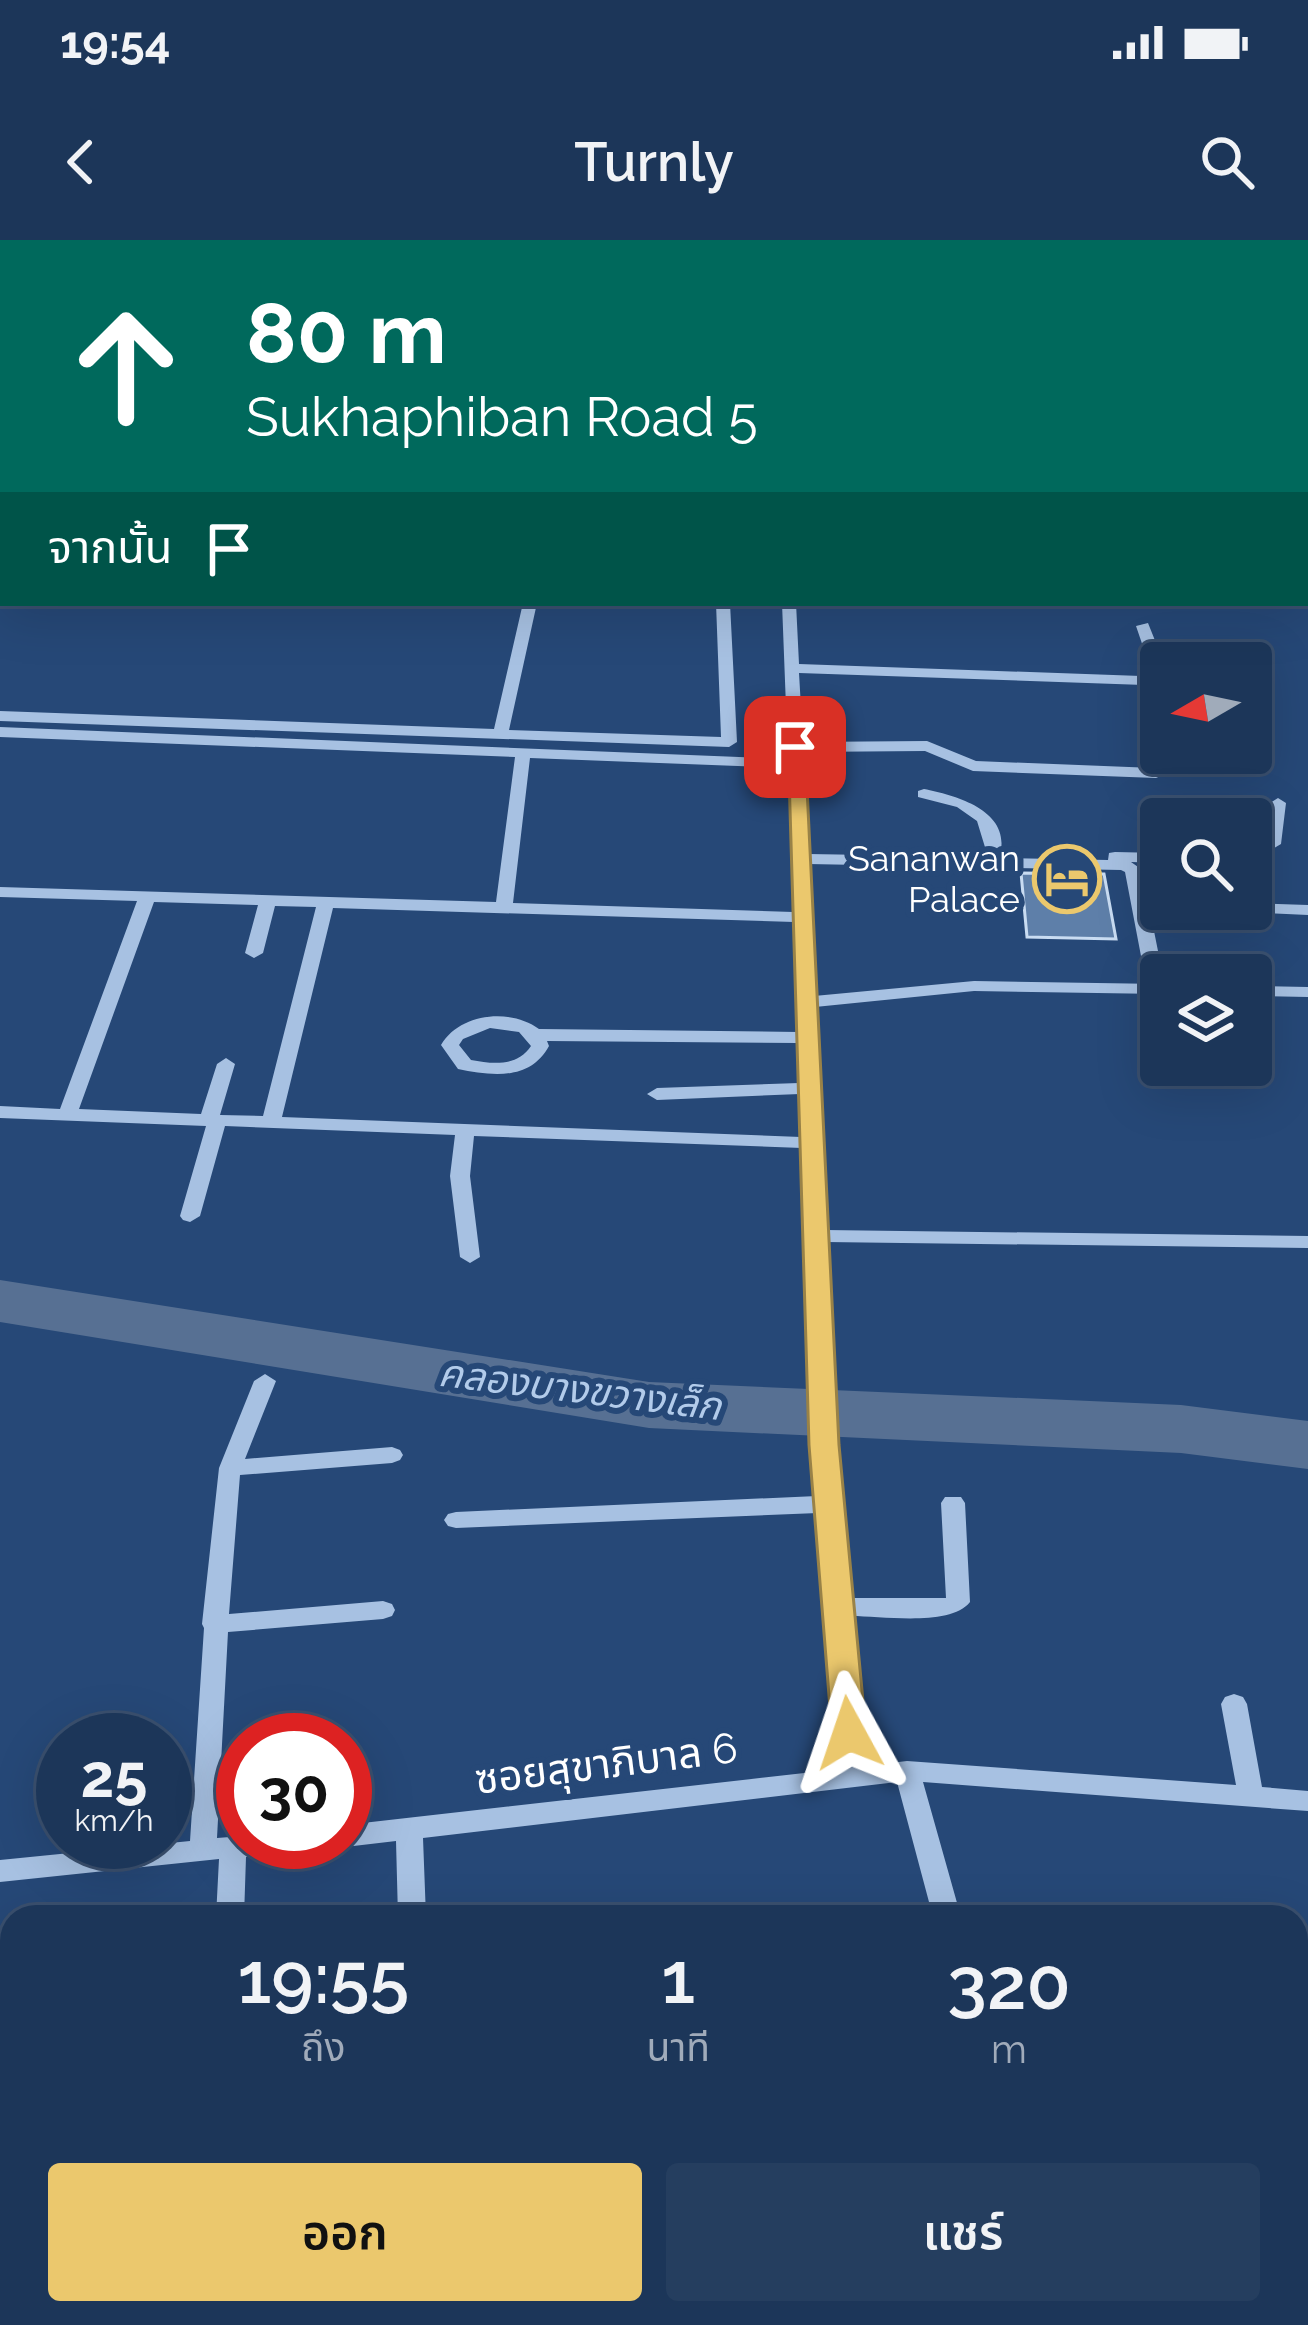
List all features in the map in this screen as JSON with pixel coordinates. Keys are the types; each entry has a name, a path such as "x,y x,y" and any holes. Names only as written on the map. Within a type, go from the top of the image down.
{"street":[{"path":"501,732 529,606"},
{"path":"0,716 729,742 724,606"},
{"path":"789,606 824,1445 853,1775"},
{"path":"793,668 1144,681 1159,670 1143,626"},
{"path":"0,732 795,755 926,746 973,766 1140,771"},
{"path":"504,907 522,758"},
{"path":"924,794 971,806 995,836 994,854"},
{"path":"1272,846 1278,803"},
{"path":"797,854 1140,857"},
{"path":"797,854 1123,865 1133,869 1140,901"},
{"path":"0,892 801,917"},
{"path":"68,1114 147,898"},
{"path":"254,953 267,902"},
{"path":"271,1122 326,903"},
{"path":"1272,909 1308,910"},
{"path":"805,1002 974,986 1140,989"},
{"path":"1272,991 1308,992"},
{"path":"536,1035 807,1037"},
{"path":"190,1216 226,1064"},
{"path":"657,1094 811,1088"},
{"path":"0,1112 814,1143"},
{"path":"465,1130 460,1176 470,1257"},
{"path":"818,1237 1308,1241"},
{"path":"203,1851 214,1624 230,1468 265,1382"},
{"path":"230,1468 392,1455"},
{"path":"838,1607 946,1608 958,1601 953,1503"},
{"path":"456,1520 829,1504"},
{"path":"214,1624 383,1610"},
{"path":"1234,1704 1251,1797"},
{"path":"907,1771 944,1905"},
{"name":"ซอยสุขาภิบาล 6","path":"372,1833 907,1771 1308,1801"},
{"path":"409,1829 412,1905"},
{"path":"0,1871 216,1849"},
{"path":"231,1905 232,1869"}],"building":[{"path":"1021,873 1104,874 1116,939 1027,937"}],"waterway":[{"name":"คลองบางขวางเล็ก","path":"0,1301 649,1405 1181,1429 1308,1445"}],"place":[{"name":"Sananwan Palace","path":"1067,879"}],"route":[{"path":"795,747 824,1445 849,1733"}]}
